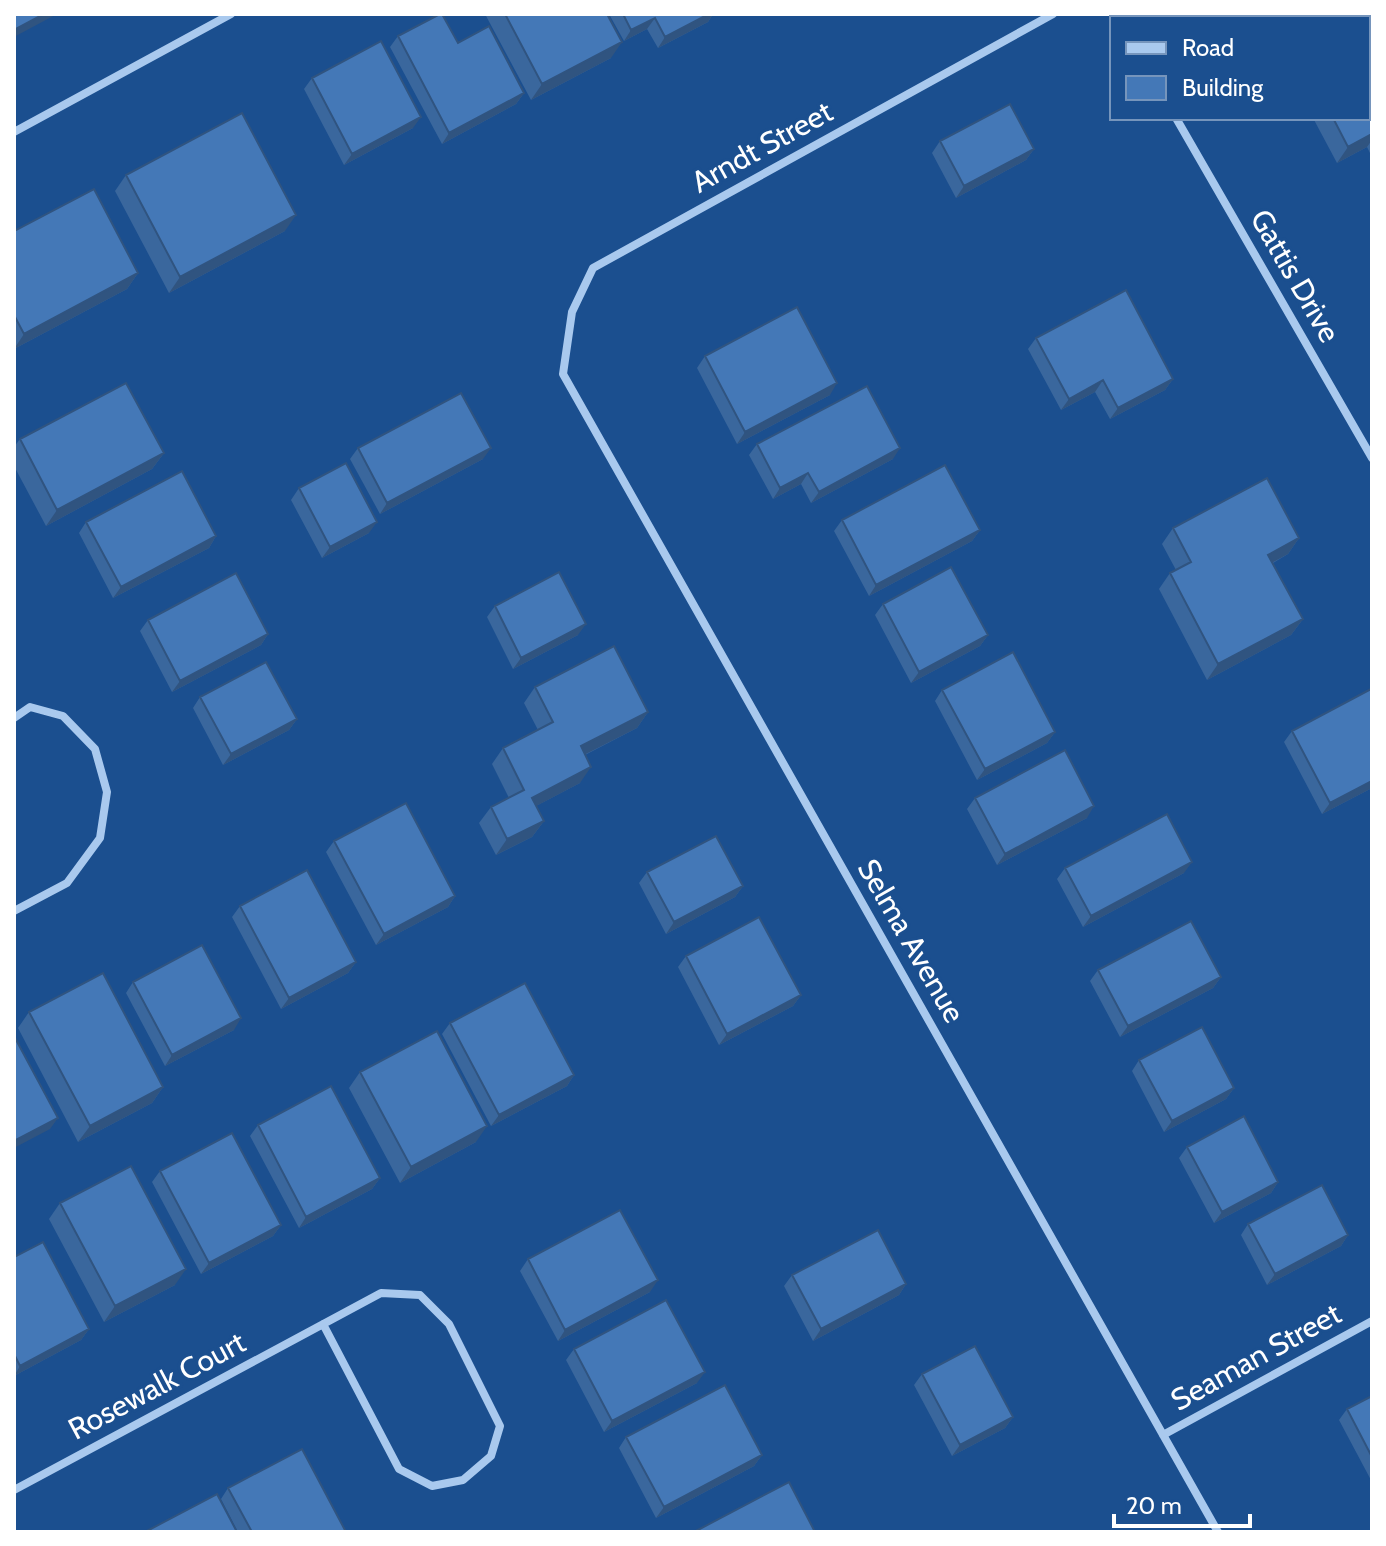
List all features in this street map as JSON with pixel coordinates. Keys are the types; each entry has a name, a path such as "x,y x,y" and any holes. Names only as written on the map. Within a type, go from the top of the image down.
{"street":[{"name":"Arndt Street","path":"563,374 572,312 593,268 1053,14"},
{"path":"14,132 226,15"},
{"name":"Gattis Drive","path":"1177,120 1372,458"},
{"name":"Selma Avenue","path":"563,374 1218,1532"},
{"path":"14,718 30,707 63,716 95,749 107,792 100,838 67,883 14,911"},
{"name":"Rosewalk Court","path":"14,1490 323,1324 381,1293 420,1295 449,1324 500,1426 491,1456 463,1480 432,1486 399,1469 323,1324"},
{"name":"Seaman Street","path":"1163,1435 1372,1321"}],"building":[{"path":"14,14 44,14 14,30"},
{"path":"440,14 458,43 489,26 524,93 449,133 398,36"},
{"path":"505,14 607,14 622,42 542,84"},
{"path":"623,14 709,14 665,37 655,18 631,30"},
{"path":"1278,14 1355,16 1279,16"},
{"path":"381,41 421,117 352,154 312,78"},
{"path":"1370,56 1372,134 1348,147 1334,120 1370,120"},
{"path":"1010,104 1034,149 964,186 940,141"},
{"path":"242,113 296,215 180,277 126,175"},
{"path":"94,189 138,273 24,334 14,315 14,231"},
{"path":"1126,290 1173,379 1118,408 1103,380 1069,399 1036,338"},
{"path":"797,307 837,383 745,432 705,356"},
{"path":"126,383 164,453 57,510 20,439"},
{"path":"867,386 900,448 819,492 808,473 780,488 757,444"},
{"path":"461,393 491,448 387,503 358,448"},
{"path":"346,463 377,522 330,547 299,488"},
{"path":"945,465 980,530 876,585 842,520"},
{"path":"182,471 216,536 121,587 86,522"},
{"path":"1267,478 1299,538 1268,555 1303,619 1218,664 1170,573 1191,562 1173,528"},
{"path":"951,567 988,635 919,672 883,604"},
{"path":"559,572 586,624 521,658 495,606"},
{"path":"236,573 268,634 180,681 148,620"},
{"path":"614,646 648,712 581,746 591,767 532,798 544,821 507,839 491,807 524,790 503,748 553,722 535,687"},
{"path":"1013,652 1055,732 985,769 942,690"},
{"path":"266,662 297,719 231,754 200,697"},
{"path":"1371,689 1372,781 1330,803 1292,731"},
{"path":"1065,750 1094,806 1005,854 975,798"},
{"path":"406,803 455,896 384,934 334,841"},
{"path":"1167,814 1192,862 1091,916 1065,868"},
{"path":"716,836 743,886 674,922 647,872"},
{"path":"307,870 356,962 289,998 240,906"},
{"path":"759,917 801,995 727,1034 686,956"},
{"path":"1191,921 1221,977 1128,1026 1098,970"},
{"path":"202,945 241,1018 172,1055 133,982"},
{"path":"103,973 163,1087 90,1126 29,1012"},
{"path":"525,983 574,1075 499,1115 450,1023"},
{"path":"1202,1027 1234,1088 1172,1121 1139,1060"},
{"path":"437,1031 487,1126 411,1167 360,1072"},
{"path":"14,1036 58,1118 14,1141"},
{"path":"331,1086 380,1178 306,1217 258,1125"},
{"path":"1244,1116 1278,1182 1222,1212 1187,1147"},
{"path":"232,1133 281,1225 209,1263 160,1171"},
{"path":"131,1166 186,1269 115,1306 60,1203"},
{"path":"1322,1185 1348,1235 1275,1274 1248,1224"},
{"path":"620,1210 658,1280 565,1330 528,1259"},
{"path":"878,1230 906,1284 821,1329 792,1275"},
{"path":"43,1242 89,1329 20,1366 14,1354 14,1257"},
{"path":"666,1300 705,1372 612,1421 574,1349"},
{"path":"975,1346 1013,1417 960,1445 922,1374"},
{"path":"725,1385 762,1455 664,1507 626,1437"},
{"path":"1372,1396 1372,1457 1347,1409"},
{"path":"302,1449 346,1532 252,1532 228,1488"},
{"path":"789,1482 815,1532 694,1532"},
{"path":"217,1494 237,1532 145,1532"}]}
